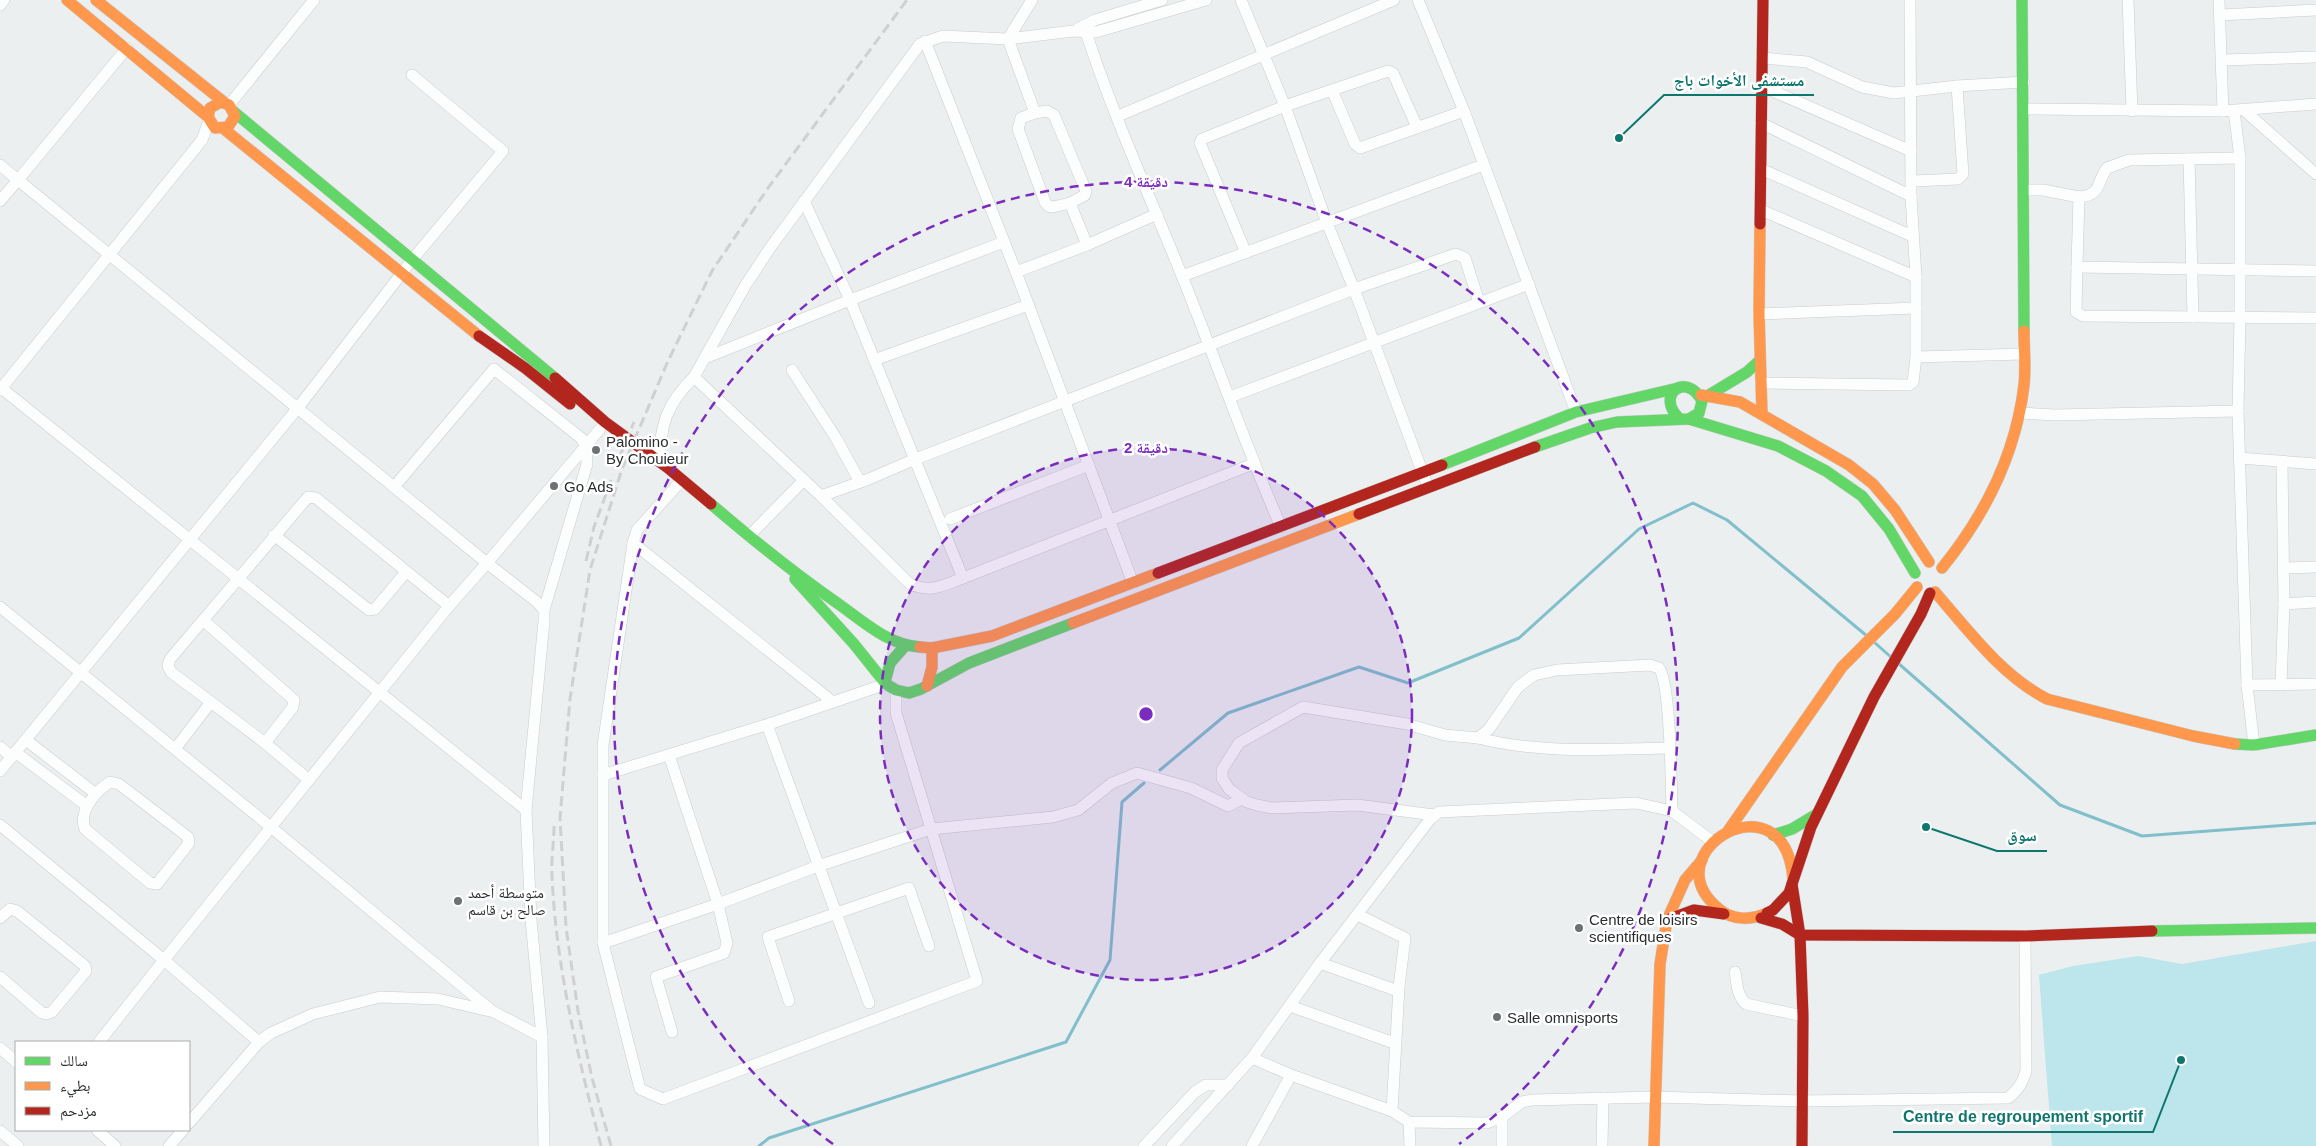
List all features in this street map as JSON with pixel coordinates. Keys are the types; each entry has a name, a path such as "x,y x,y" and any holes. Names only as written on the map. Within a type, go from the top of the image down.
{"main road":[{"path":"67,0 127,48 208,119 215,128 223,129 600,429 653,469 670,478 681,481"},
{"path":"96,0 230,106 412,260 514,342 605,422 658,460 786,567 885,637 905,646 932,648 992,636 1576,412 1678,388 1692,387 1705,395 1740,402 1849,465 1873,484 1895,510 1929,562 1942,568"},
{"path":"1762,414 1758,314 1763,0"},
{"path":"1761,918 1777,908 1789,893 1806,839 1817,814 1874,697 1932,592 1944,582 1942,568 1958,550 2001,473 2021,413 2024,383 2024,82 2022,0"},
{"path":"208,119 213,105 230,106"},
{"path":"223,129 232,124 230,106"},
{"path":"786,567 811,599 854,644 889,685 908,693 927,686 968,662 1428,487 1590,428 1617,422 1695,417 1702,407 1705,395 1749,372 1759,361"},
{"path":"1654,1146 1660,964 1667,920 1685,880 1702,860 1713,842 1728,831 1842,667 1896,614 1917,587 1915,573 1889,529 1862,496 1826,470 1778,446 1685,419 1672,412 1669,402 1673,392 1678,388"},
{"path":"1915,573 1920,565 1929,562"},
{"path":"1917,587 1932,592 2007,672 2037,695 2201,738 2234,744 2254,745 2316,735"},
{"path":"889,685 890,663 905,646"},
{"path":"927,686 932,667 932,648"},
{"path":"1773,835 1792,829 1817,814"},
{"path":"1728,831 1746,826 1756,827 1773,835 1787,849 1792,864 1792,881 1800,935 1803,1016 1802,1146"},
{"path":"1702,860 1700,870 1704,891 1712,904 1724,914"},
{"path":"1667,920 1694,910 1724,914 1742,920 1761,918 1780,922 1792,928 1800,935 2025,936 2171,930 2316,928"}],"street":[{"path":"0,5 4,0"},
{"path":"230,106 314,0"},
{"path":"1008,39 1032,0"},
{"path":"658,460 666,414 676,394 694,378 745,286 804,201 903,67 925,41 943,36 1008,39 1073,31 1162,0"},
{"path":"1085,28 1110,29 1206,0"},
{"path":"1241,0 1285,106 1326,223 1354,290 1428,487"},
{"path":"1118,116 1394,0"},
{"path":"1418,0 1464,111 1576,412"},
{"path":"1760,383 1909,385 1913,382 1916,357 1916,277 1911,196 1912,91 1910,0"},
{"path":"2128,0 2132,111"},
{"path":"2219,0 2223,60 2234,111 2240,158 2239,458 2247,685 2254,745"},
{"path":"2221,15 2316,10"},
{"path":"1085,28 1230,397 1253,464 1280,527"},
{"path":"1008,39 1035,113"},
{"path":"925,41 1016,272 1133,582"},
{"path":"0,201 127,48"},
{"path":"2223,60 2316,57"},
{"path":"1762,58 1807,62 1862,87 1894,92 2024,82"},
{"path":"1246,253 1200,141 1285,106 1386,71 1391,72 1416,127"},
{"path":"0,771 297,409 412,260 503,151 412,75"},
{"path":"1761,86 1911,151"},
{"path":"1912,181 1958,179 1962,174 1956,86"},
{"path":"1332,90 1358,148 1464,111"},
{"path":"2024,109 2234,111 2316,104"},
{"path":"1048,111 1054,115 1086,191 1085,195 1070,203 1050,206 1046,204 1018,129 1020,118 1048,111"},
{"path":"2234,111 2316,174"},
{"path":"202,140 208,119"},
{"path":"1761,123 1911,196"},
{"path":"223,129 202,140 0,388 239,577 526,810"},
{"path":"2024,190 2043,190 2079,197 2092,195 2097,190 2104,172 2112,165 2130,160 2240,158"},
{"path":"2189,159 2193,317"},
{"path":"0,165 394,488 537,602 544,610"},
{"path":"1182,276 1483,165"},
{"path":"1761,169 1912,236"},
{"path":"2079,197 2076,312 2079,316 2316,318"},
{"path":"804,201 850,300 962,578"},
{"path":"1070,203 1087,245"},
{"path":"1761,210 1916,277"},
{"path":"1016,272 1087,245 1157,214"},
{"path":"705,358 850,300 1004,242"},
{"path":"821,496 1354,290 1459,254 1465,258 1479,302"},
{"path":"2078,267 2316,271"},
{"path":"1230,397 1528,284"},
{"path":"874,360 1028,305"},
{"path":"1758,314 1916,308"},
{"path":"394,488 494,369 514,342"},
{"path":"1916,357 2024,354"},
{"path":"494,369 581,438 586,446 587,464 544,610 526,810 531,920 542,1038 544,1146"},
{"path":"792,370 836,438 860,482"},
{"path":"694,378 821,496 910,584 931,590 1253,464"},
{"path":"2021,413 2055,415 2238,411"},
{"path":"99,1041 450,606 600,429"},
{"path":"2239,458 2282,463 2316,464"},
{"path":"2281,685 2284,604 2282,463"},
{"path":"950,519 1089,465"},
{"path":"749,536 804,480"},
{"path":"603,775 889,685 977,981 663,1099 640,1089 603,943 603,775 603,745 633,543 637,530 681,481"},
{"path":"309,780 265,743 171,672 168,667 170,659 306,498 313,497 450,606"},
{"path":"274,535 368,610 375,609 406,572"},
{"path":"633,543 833,702"},
{"path":"2284,568 2316,567"},
{"path":"2284,604 2316,602"},
{"path":"0,607 272,828 494,1012 542,1038"},
{"path":"204,621 294,700 293,707 265,743"},
{"path":"1478,738 1489,729 1518,687 1534,674 1557,670 1650,665 1659,668 1662,674 1670,748 1672,811"},
{"path":"2247,685 2316,684"},
{"path":"175,749 210,702"},
{"path":"1670,748 1549,749 1521,747 1478,738 1445,736 1407,724 1303,707 1239,744 1224,764 1222,770 1224,784 1242,799 1272,808 1356,804 1434,815 1451,810 1636,803 1672,811 1713,842"},
{"path":"769,724 769,730 869,1003"},
{"path":"26,740 96,794"},
{"path":"0,747 14,754 87,806"},
{"path":"669,755 718,904 727,943 724,953 656,977 672,1032"},
{"path":"603,943 718,904 818,866 931,829 1053,817 1078,810 1112,783 1137,773 1191,788 1228,806 1242,799"},
{"path":"115,782 188,838 189,843 159,883 155,885 150,883 86,831 83,820 87,806 96,794 108,783 115,782"},
{"path":"1172,1146 1252,1058 1320,963 1434,815"},
{"path":"0,825 164,960 259,1042"},
{"path":"789,1001 768,937 909,888 930,946"},
{"path":"0,918 10,909 18,911 85,966 86,971 52,1012 46,1014 42,1013 0,977"},
{"path":"1358,915 1406,938 1398,991 1392,1111"},
{"path":"1252,1058 1291,1075 1392,1111 1409,1122 1487,1123 1502,1117 1522,1102 1532,1100 1655,1097 1802,1101 2008,1098 2017,1091 2023,1082 2027,1064 2025,936"},
{"path":"1320,963 1398,991"},
{"path":"1735,972 1738,992 1746,1004 1803,1016"},
{"path":"190,1122 259,1042 271,1033 313,1014 380,997 438,999 494,1012"},
{"path":"1290,1006 1394,1043"},
{"path":"0,1048 15,1061"},
{"path":"1252,1146 1291,1075"},
{"path":"1144,1146 1195,1092 1206,1085 1228,1084"},
{"path":"1602,1146 1603,1098"},
{"path":"1502,1117 1502,1146"},
{"path":"1409,1122 1410,1146"},
{"path":"0,1131 18,1146"},
{"path":"98,1131 115,1146"},
{"path":"169,1146 182,1131"}],"shaded area":[{"path":"2316,941 2316,1146 2052,1146 2039,975 2073,966 2138,956 2182,964"}],"waterway":[{"path":"1160,770 1228,713 1359,667 1408,683 1519,638 1639,529 1693,503 1727,520 1867,636"},
{"path":"1874,642 1892,658"},
{"path":"1898,663 2060,805 2142,836 2316,823"},
{"path":"759,1146 769,1138 1066,1042 1110,960 1122,802 1144,783"}],"railway":[{"path":"611,1146 592,1078 578,1011 566,927 560,818 570,699 590,570 622,469 668,361 712,271 768,188 907,0"},
{"path":"620,456 634,422"},
{"path":"586,561 594,527 613,475"},
{"path":"554,826 552,876 558,944 576,1045 601,1146"}],"traffic: fast":[{"path":"2022,0 2024,331"},
{"path":"234,112 555,378"},
{"path":"1709,395 1747,372 1759,361"},
{"path":"1535,447 1590,428 1617,422 1689,419 1699,413 1702,401 1695,392 1688,388 1681,387 1671,395 1670,402 1680,419"},
{"path":"1442,465 1576,412 1678,388"},
{"path":"1689,419 1778,446 1826,471 1862,496 1889,529 1915,573"},
{"path":"711,504 790,569 868,626 888,638 920,647"},
{"path":"795,579 854,644 886,684 896,690 909,693 921,689 969,663 1073,623"},
{"path":"885,682 890,663 905,646"},
{"path":"2235,744 2254,745 2316,735"},
{"path":"1773,835 1792,829 1817,814"},
{"path":"2152,931 2316,928"}],"traffic: slow":[{"path":"67,0 208,117 215,128 228,127 235,116 229,105 221,102 210,108 208,117"},
{"path":"96,0 225,103"},
{"path":"224,129 479,336"},
{"path":"1760,224 1759,314 1762,414"},
{"path":"1942,568 1958,548 1985,505 2006,459 2014,435 2024,385 2024,331"},
{"path":"1701,395 1740,402 1849,465 1873,484 1895,510 1929,562"},
{"path":"1073,623 1359,514"},
{"path":"920,647 932,648 992,636 1158,573"},
{"path":"1728,831 1842,667 1895,614 1917,587"},
{"path":"1935,592 1973,637 2000,665 2030,689 2047,699 2193,736 2235,744"},
{"path":"927,686 932,667 932,648"},
{"path":"1767,913 1743,918 1730,916 1719,909 1702,887 1700,865 1710,847 1727,833 1748,827 1768,831 1785,848 1793,879"},
{"path":"1654,1146 1660,964 1667,920 1685,880 1702,860"}],"traffic: jam":[{"path":"1760,224 1763,0"},
{"path":"479,336 525,368 570,404"},
{"path":"555,378 605,422 668,468 711,504"},
{"path":"1359,514 1535,447"},
{"path":"1158,573 1442,465"},
{"path":"1767,913 1773,910 1789,893 1811,827 1874,697 1921,614 1930,593"},
{"path":"1792,884 1800,935 1803,1016 1802,1146"},
{"path":"1667,920 1694,910 1724,914"},
{"path":"1761,918 1782,924 1800,935 2025,936 2152,931"}],"place":[{"name":"مستشفى الأخوات باج","path":"1619,138"},
{"name":"Palomino - By Chouieur","path":"596,450"},
{"name":"Go Ads","path":"554,486"},
{"name":"سوق","path":"1926,827"},
{"name":"متوسطة أحمد صالح بن قاسم","path":"458,901"},
{"name":"Centre de loisirs scientifiques","path":"1579,928"},
{"name":"Salle omnisports","path":"1497,1017"},
{"name":"Centre de regroupement sportif","path":"2181,1060"}]}
